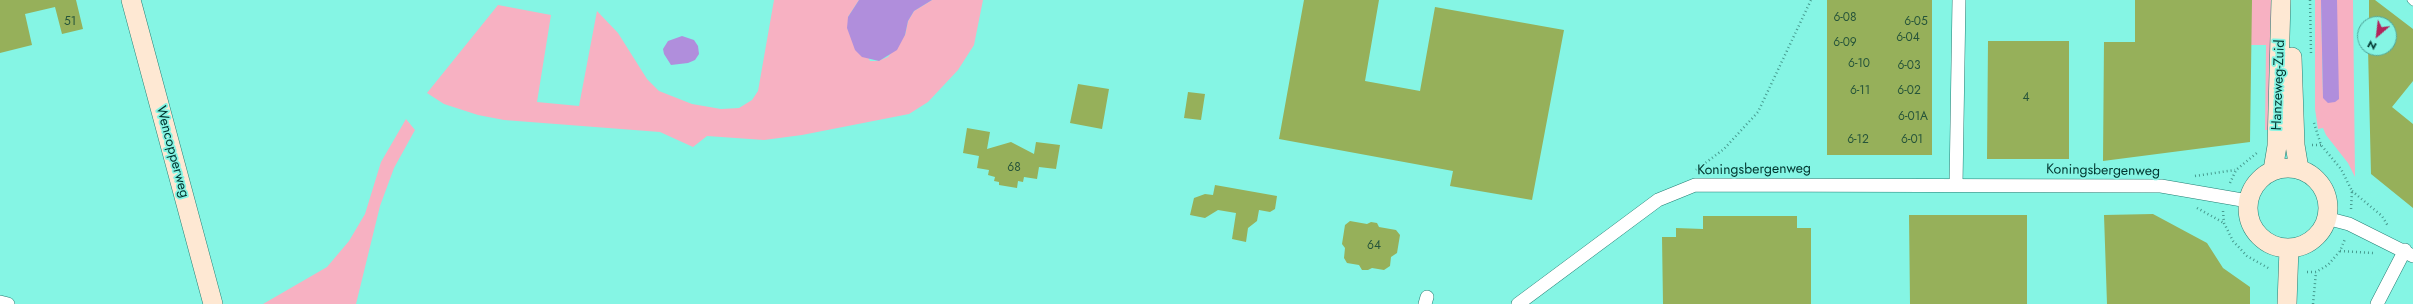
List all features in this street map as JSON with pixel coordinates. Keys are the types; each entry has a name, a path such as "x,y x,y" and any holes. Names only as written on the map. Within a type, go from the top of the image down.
{"street":[{"name":"Wencopperweg","path":"131,0 213,304"},
{"path":"1956,186 1959,0"},
{"name":"Hanzeweg-Zuid","path":"2273,170 2277,146 2281,0"},
{"name":"Hanzeweg-Zuid","path":"2292,0 2295,137 2299,169"},
{"path":"2286,168 2299,169 2311,175 2320,184 2326,195 2326,218 2320,231 2312,240 2301,245 2289,248 2266,242 2251,224 2248,201 2253,188 2261,177 2273,170 2286,168"},
{"name":"Koningsbergenweg","path":"1518,304 1658,200 1695,185 2161,186 2248,201"},
{"path":"2326,218 2349,224 2409,253 2378,304"},
{"path":"2287,304 2289,248"},
{"path":"0,302 8,304"}],"path":[{"path":"1694,171 1724,149 1758,112 1811,0"},
{"path":"2313,304 2316,272"}],"shaded area":[{"path":"774,0 859,0 848,17 870,61 878,61 888,57 905,35 908,21 914,11 932,0 983,0 974,45 958,70 928,102 909,114 802,135 764,140 707,136 693,147 660,132 504,120 478,115 444,104 427,93 498,5 551,15 537,102 579,106 597,11 618,33 647,79 659,91 692,104 721,109 739,108 752,100 758,91"},
{"path":"859,0 932,0 914,11 908,21 905,35 897,50 879,61 862,57 855,50 847,28 848,17"},
{"path":"2248,0 2275,0 2270,130 2265,130 2266,45 2249,45"},
{"path":"2315,0 2321,0 2323,97 2337,0 2353,0 2355,177 2348,163 2326,135 2323,128 2318,129 2315,109"},
{"path":"2321,0 2337,0 2339,99 2335,102 2328,103 2323,98"},
{"path":"682,36 694,40 698,46 699,54 695,60 688,63 671,65 664,54 663,49 668,41"},
{"path":"406,119 415,130 394,168 380,206 356,304 263,304 327,267 349,241 365,214 381,162"}],"building":[{"path":"0,0 76,0 83,29 62,34 55,7 25,14 32,45 0,53"},
{"path":"1304,0 1379,0 1365,81 1420,91 1435,7 1564,30 1532,200 1450,186 1453,171 1279,139"},
{"path":"1827,0 1932,0 1932,155 1827,155"},
{"path":"2135,0 2252,0 2250,142 2103,161 2104,42 2135,42"},
{"path":"2369,0 2375,0 2396,16 2369,16"},
{"path":"2397,17 2413,29 2413,81 2392,107 2413,124 2413,208 2371,174 2368,56 2397,56"},
{"path":"1988,41 2069,41 2069,159 1987,159"},
{"path":"1078,84 1109,89 1102,129 1070,123"},
{"path":"1188,92 1205,94 1201,120 1184,118"},
{"path":"967,128 990,132 987,149 1011,142 1034,154 1036,142 1060,145 1056,169 1039,167 1037,179 1024,177 1023,182 1018,181 1017,188 999,185 999,182 994,181 995,177 988,175 989,170 977,168 979,156 963,153"},
{"path":"1215,185 1277,196 1275,209 1270,212 1259,210 1257,221 1248,228 1246,242 1232,239 1236,213 1218,210 1205,218 1190,215 1194,198 1205,194 1213,195"},
{"path":"2153,214 2207,243 2223,268 2250,287 2250,304 2107,304 2104,215"},
{"path":"1909,215 2027,215 2027,304 1910,304"},
{"path":"1703,216 1797,216 1797,228 1811,228 1811,304 1663,304 1662,237 1676,237 1676,228 1703,229"},
{"path":"1350,221 1367,224 1371,222 1377,223 1379,227 1396,230 1400,235 1397,253 1391,257 1390,266 1384,270 1372,268 1362,270 1359,265 1347,263 1344,258 1345,248 1342,244 1345,225"}]}
